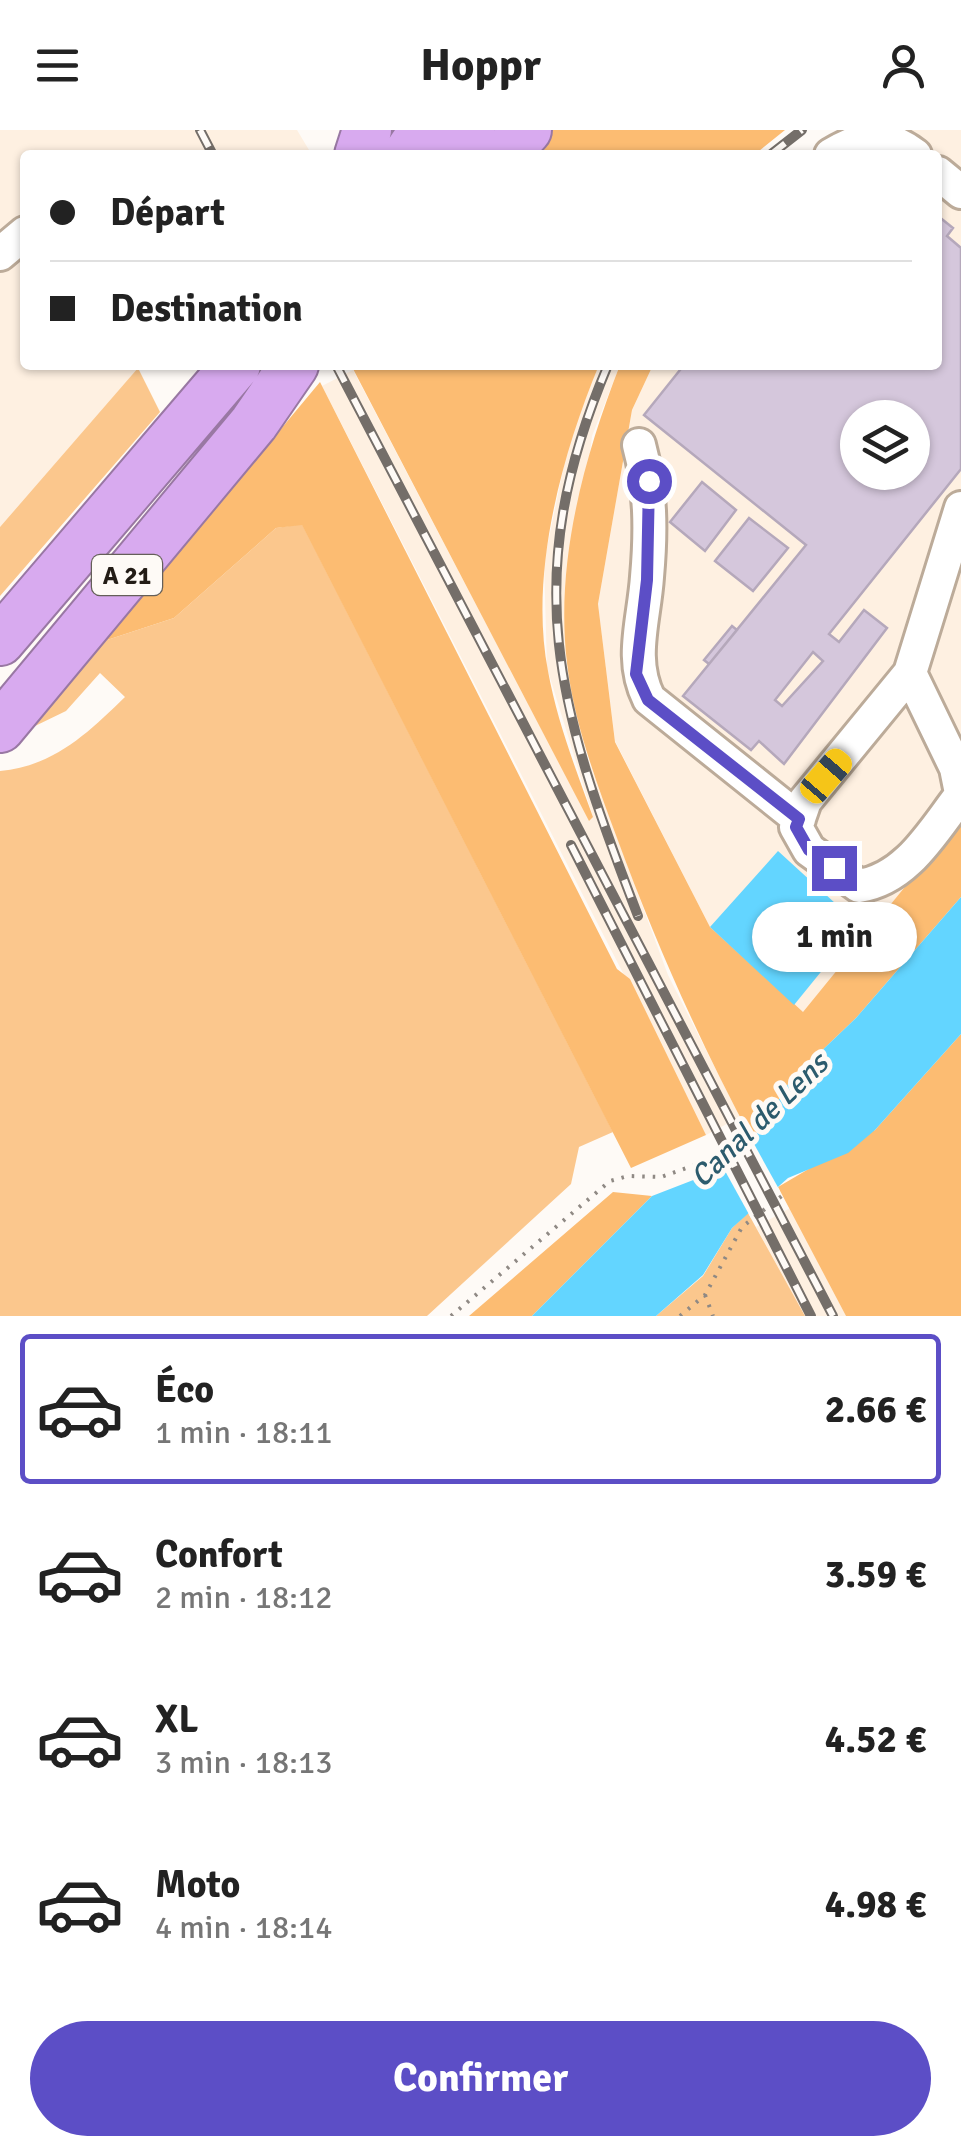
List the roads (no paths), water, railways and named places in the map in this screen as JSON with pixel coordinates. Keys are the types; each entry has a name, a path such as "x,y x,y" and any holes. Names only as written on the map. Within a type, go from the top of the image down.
{"highway":[{"path":"509,150 527,130"},
{"name":"A 21","path":"0,641 232,370"},
{"name":"A 21","path":"0,728 254,423 291,370"},
{"path":"254,423 310,370"}],"street":[{"path":"840,150 880,136 908,150"},
{"path":"0,254 20,236"},
{"path":"640,445 649,481 650,534 636,674 648,700 799,819"},
{"path":"910,673 956,750 961,794 914,856 882,883 859,886 809,850 796,827 805,802 910,673 961,508"}],"water":[{"path":"778,851 859,925 794,1005 710,927"},
{"path":"961,897 961,1034 875,1130 848,1153 788,1178 732,1228 703,1275 656,1316 532,1316 652,1196 714,1172 761,1129 790,1081 856,1018"}],"railway":[{"path":"200,130 210,150"},
{"path":"776,150 802,130"},
{"path":"339,370 833,1316"},
{"path":"606,370 580,442 563,513 556,579 559,644 569,707 587,773 638,916"},
{"path":"571,845 811,1316"}],"water label":[{"name":"Canal de Lens","path":"759,1120"}]}
